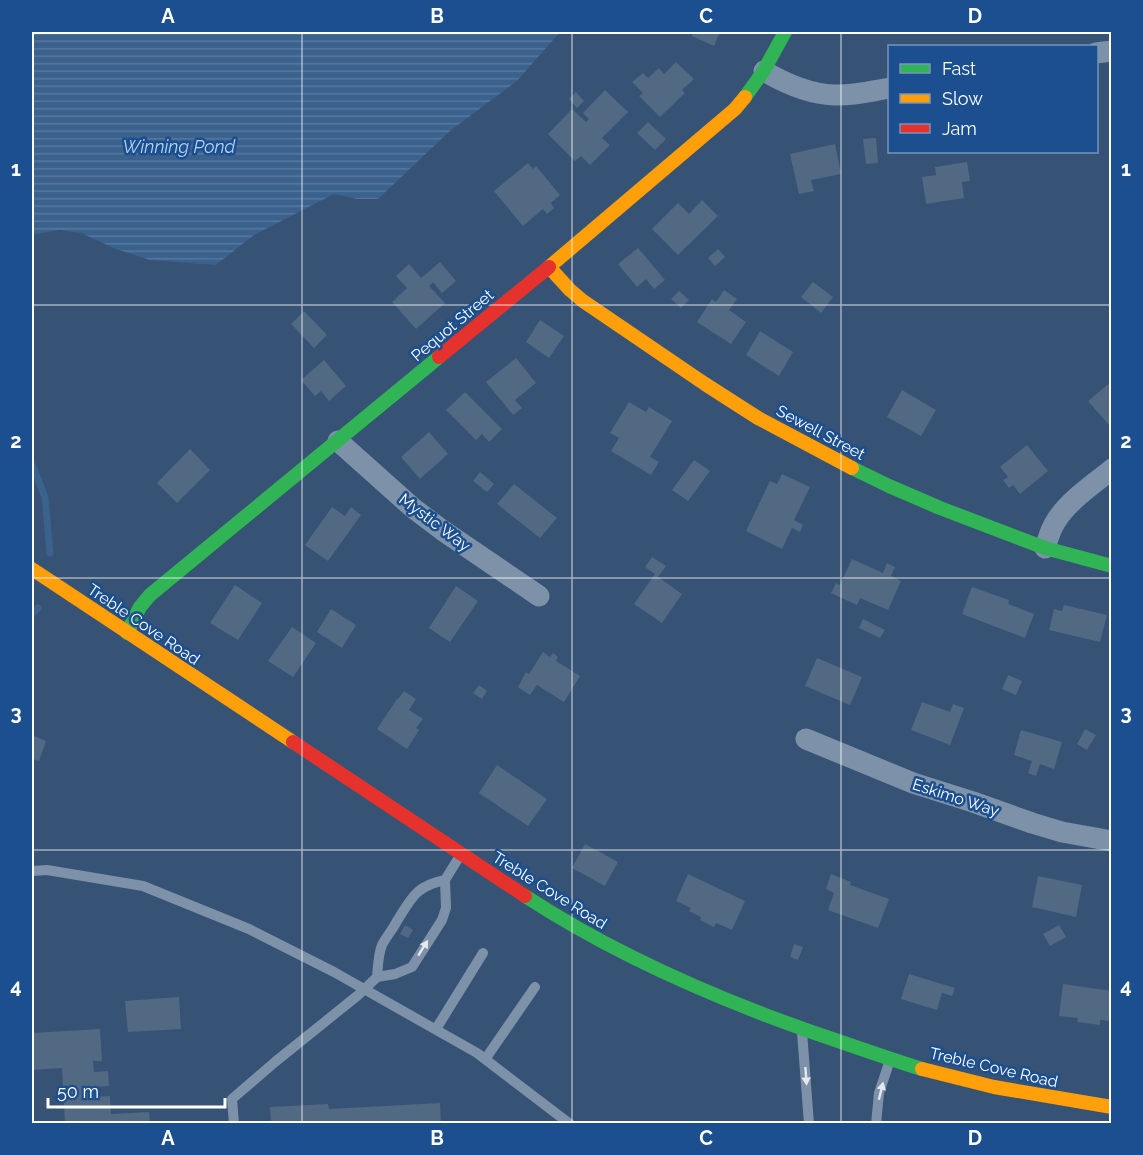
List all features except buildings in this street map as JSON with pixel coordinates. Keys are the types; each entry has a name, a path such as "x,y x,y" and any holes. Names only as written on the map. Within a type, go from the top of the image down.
{"street":[{"name":"Pequot Street","path":"127,633 140,607 150,595 549,267 728,115 750,92 785,32"},
{"path":"764,71 797,88 833,95 888,88"},
{"name":"Sewell Street","path":"549,267 583,301 758,418 817,450 950,513 1045,548 1112,566"},
{"name":"Mystic Way","path":"338,441 413,508 539,596"},
{"path":"1045,548 1051,530 1067,507 1112,469"},
{"name":"Treble Cove Road","path":"32,569 538,905 590,936 667,974 761,1013 890,1059 1004,1089 1112,1107"},
{"name":"Eskimo Way","path":"806,739 913,783 1032,823 1062,832 1112,841"}],"lane":[{"path":"234,1124 232,1099 377,977 395,974 412,967 442,920 446,908 445,880 461,854"},
{"path":"32,871 48,870 143,886 249,929 365,989 486,1058 570,1124"},
{"path":"377,977 382,945 411,900 431,883 445,880"},
{"path":"436,1029 483,953"},
{"path":"486,1058 535,987"},
{"path":"802,1029 809,1124"},
{"path":"876,1124 879,1093 890,1059"}],"water":[{"name":"Winning Pond","path":"32,32 560,32 517,81 450,131 378,199 357,199 334,194 254,235 216,265 150,260 116,249 81,233 59,230 32,235"}],"waterway":[{"path":"32,464 45,497 50,553"},
{"path":"32,614 38,608"}],"traffic: fast":[{"path":"745,97 763,72 785,32"},
{"path":"127,633 140,607 150,595 439,357"},
{"path":"852,468 940,508 1045,548 1112,566"},
{"path":"525,896 601,941 680,980 802,1029 922,1069"}],"traffic: slow":[{"path":"549,267 735,109 745,97"},
{"path":"549,267 583,301 705,384 758,418 852,468"},
{"path":"32,569 293,742"},
{"path":"922,1069 994,1087 1112,1107"}],"traffic: jam":[{"path":"439,357 549,267"},
{"path":"293,742 525,896"}]}
